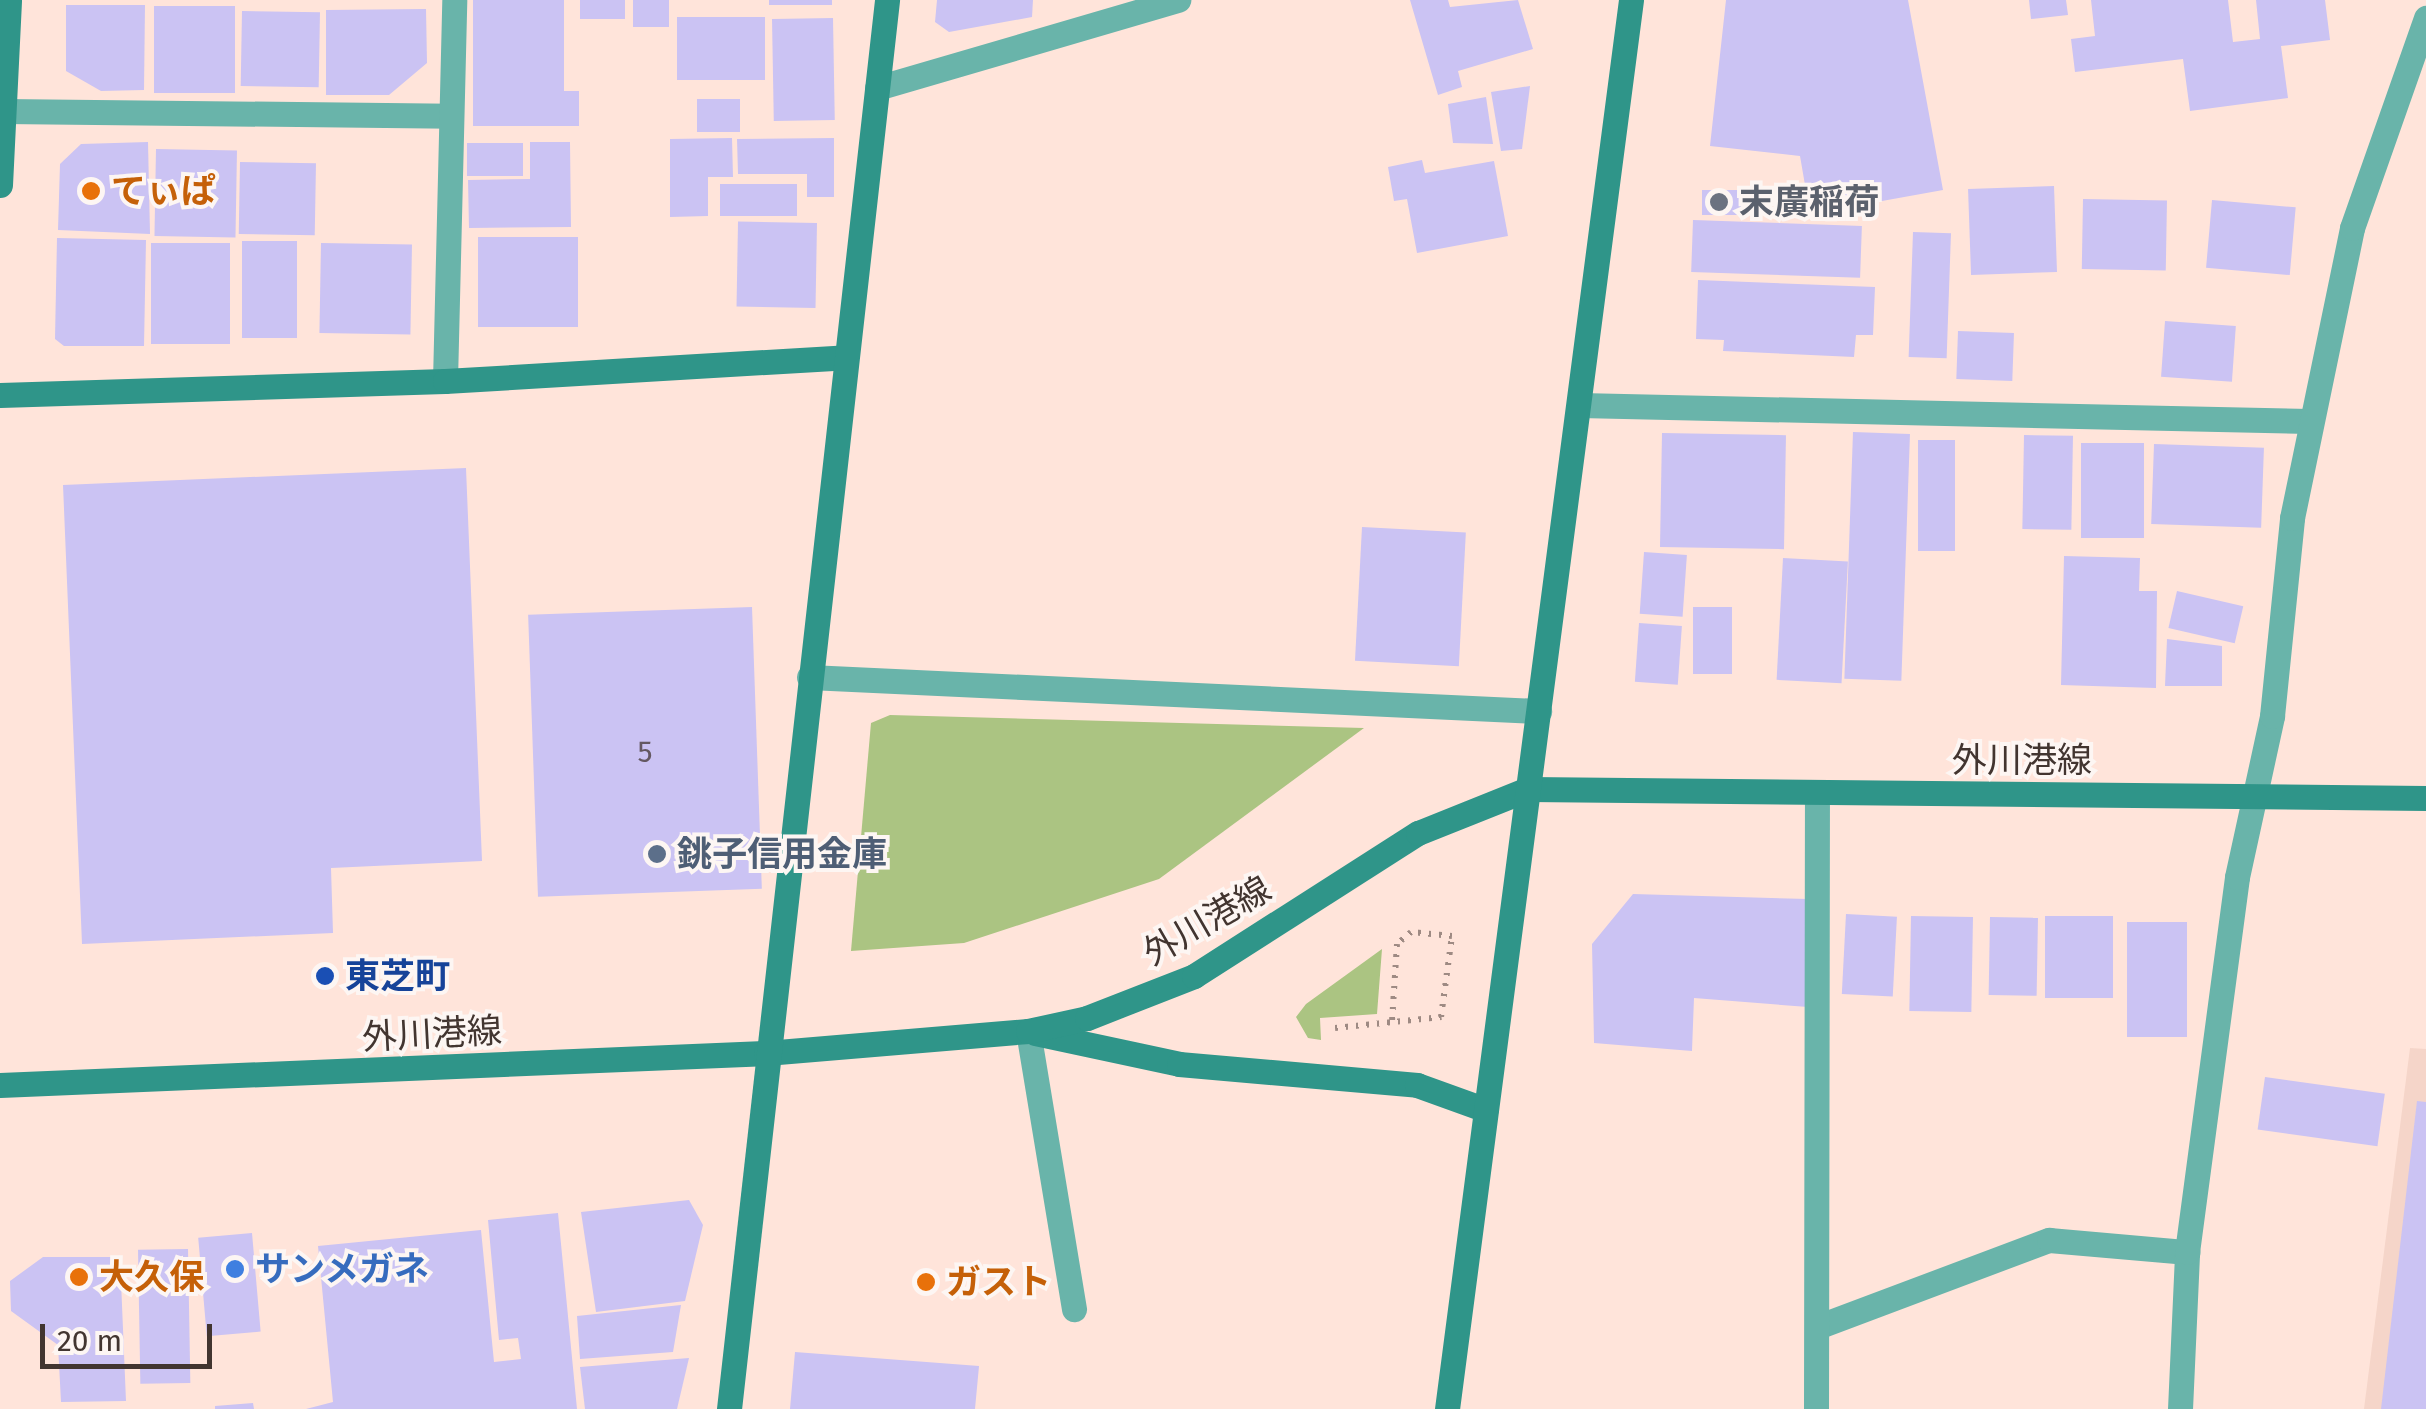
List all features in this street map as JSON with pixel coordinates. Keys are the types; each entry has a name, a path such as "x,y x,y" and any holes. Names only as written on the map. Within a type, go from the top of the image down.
{"street":[{"path":"0,185 9,0"},
{"path":"445,380 454,0"},
{"path":"729,1409 887,0"},
{"path":"877,88 1178,0"},
{"path":"1448,1409 1632,0"},
{"path":"2180,1409 2187,1252 2237,877 2256,796 2310,421 2352,228 2426,18"},
{"path":"4,111 451,116"},
{"path":"0,396 445,380 846,357"},
{"path":"1579,405 2310,421"},
{"path":"809,677 1539,711"},
{"name":"外川港線","path":"0,1084 766,1054 1028,1031 1087,1018 1194,976 1418,833 1528,789 1817,795 2426,798"},
{"path":"1816,1409 1817,795"},
{"path":"1074,1309 1028,1031 1179,1064 1417,1085 1486,1110"},
{"path":"1818,1327 2049,1240 2187,1252"}],"path":[{"path":"1336,1028 1392,1022 1441,1016 1452,936 1412,932 1398,944 1392,1022"}],"shaded area":[{"path":"2410,1048 2426,1049 2426,1409 2364,1409"}],"green space":[{"path":"890,715 1364,728 1159,879 964,943 851,951 871,723"},
{"path":"1382,949 1377,1014 1320,1018 1321,1040 1308,1038 1296,1017 1306,1004"}],"building":[{"path":"473,0 564,0 564,91 579,91 579,126 473,126"},
{"path":"580,0 625,0 625,19 580,19"},
{"path":"633,0 669,0 669,27 633,27"},
{"path":"769,0 832,0 832,5 769,5"},
{"path":"937,0 1033,0 1032,17 949,32 935,22"},
{"path":"1410,0 1448,0 1450,7 1518,0 1533,49 1458,71 1462,87 1438,95"},
{"path":"1726,0 1908,0 1943,190 1810,214 1800,156 1710,146"},
{"path":"2029,0 2066,0 2068,15 2031,19"},
{"path":"2091,0 2228,0 2233,42 2260,39 2256,0 2325,0 2330,40 2281,46 2288,98 2190,111 2183,59 2075,72 2071,39 2095,36"},
{"path":"66,5 145,5 144,90 101,91 66,71"},
{"path":"154,6 235,6 235,93 154,93"},
{"path":"426,9 427,63 389,95 326,95 326,10"},
{"path":"242,11 320,12 319,87 241,86"},
{"path":"677,17 765,17 765,80 677,80"},
{"path":"833,18 835,120 774,121 772,19"},
{"path":"1530,86 1522,149 1501,151 1491,92"},
{"path":"1486,97 1493,144 1453,143 1448,104"},
{"path":"697,99 740,99 740,132 697,132"},
{"path":"732,138 733,177 708,177 708,216 670,217 670,139"},
{"path":"834,138 834,197 807,197 807,174 738,174 737,139"},
{"path":"148,142 150,234 58,230 60,164 81,144"},
{"path":"530,142 570,142 571,227 469,228 468,180 530,179"},
{"path":"467,143 523,143 523,176 467,176"},
{"path":"156,149 237,150 235,237 154,236"},
{"path":"1422,160 1425,173 1494,161 1508,236 1417,253 1407,199 1394,201 1388,167"},
{"path":"240,162 316,163 315,235 239,234"},
{"path":"720,184 797,184 797,216 720,216"},
{"path":"2054,186 2057,272 1971,275 1968,189"},
{"path":"1702,190 1743,190 1743,215 1702,215"},
{"path":"2083,199 2167,200 2166,270 2082,269"},
{"path":"2212,200 2296,207 2290,275 2206,268"},
{"path":"1693,220 1862,226 1860,278 1691,272"},
{"path":"738,222 817,223 816,308 737,307"},
{"path":"1913,232 1951,233 1947,358 1909,357"},
{"path":"478,237 578,237 578,327 478,327"},
{"path":"57,238 146,240 144,346 64,346 55,339"},
{"path":"242,241 297,241 297,338 242,338"},
{"path":"151,243 230,243 230,344 151,344"},
{"path":"321,243 412,245 410,335 319,333"},
{"path":"1698,280 1875,287 1873,335 1856,335 1854,357 1723,351 1724,340 1696,339"},
{"path":"2165,321 2236,326 2232,382 2161,377"},
{"path":"1958,331 2014,333 2012,381 1956,379"},
{"path":"1853,432 1910,434 1901,681 1844,679"},
{"path":"1662,433 1786,435 1784,549 1660,547"},
{"path":"2024,435 2073,436 2071,530 2022,529"},
{"path":"1918,440 1955,440 1955,551 1918,551"},
{"path":"2081,443 2144,443 2144,538 2081,538"},
{"path":"2154,444 2264,448 2261,528 2151,524"},
{"path":"466,468 482,861 331,868 333,933 82,944 63,485"},
{"path":"1362,527 1466,532 1459,666 1355,661"},
{"path":"1644,552 1687,555 1683,617 1640,614"},
{"path":"2064,556 2140,558 2139,591 2157,591 2156,688 2061,685"},
{"path":"1783,558 1848,561 1842,683 1777,680"},
{"path":"2177,591 2243,606 2235,643 2168,628"},
{"path":"752,607 762,889 538,897 528,615"},
{"path":"1693,607 1732,607 1732,674 1693,674"},
{"path":"1639,623 1682,626 1678,685 1635,682"},
{"path":"2167,639 2222,646 2222,686 2165,686"},
{"path":"1633,894 1808,899 1808,1007 1694,998 1692,1051 1594,1043 1592,944"},
{"path":"1846,914 1897,917 1893,997 1842,994"},
{"path":"1911,916 1973,917 1971,1012 1909,1011"},
{"path":"2045,916 2113,916 2113,998 2045,998"},
{"path":"1990,917 2038,918 2037,996 1989,995"},
{"path":"2127,922 2187,922 2187,1037 2127,1037"},
{"path":"2265,1077 2385,1094 2377,1146 2258,1129"},
{"path":"2417,1101 2426,1102 2426,1409 2381,1409"},
{"path":"689,1200 703,1225 685,1301 596,1312 581,1212"},
{"path":"558,1213 577,1409 306,1409 333,1402 318,1246 481,1230 494,1362 521,1359 518,1338 499,1340 488,1220"},
{"path":"252,1233 261,1332 207,1336 198,1238"},
{"path":"188,1249 190,1383 140,1384 138,1250"},
{"path":"43,1257 120,1257 126,1401 61,1402 58,1345 11,1311 10,1281"},
{"path":"681,1305 673,1352 580,1359 577,1316"},
{"path":"795,1352 979,1366 975,1409 790,1409"},
{"path":"689,1358 677,1409 585,1409 580,1367"},
{"path":"253,1403 254,1409 215,1409 215,1406"}],"place":[{"name":"てぃぱ","path":"91,191"},
{"name":"末廣稲荷","path":"1719,202"},
{"name":"銚子信用金庫","path":"657,854"},
{"name":"東芝町","path":"325,976"},
{"name":"サンメガネ","path":"235,1269"},
{"name":"大久保","path":"79,1277"},
{"name":"ガスト","path":"926,1282"}]}
